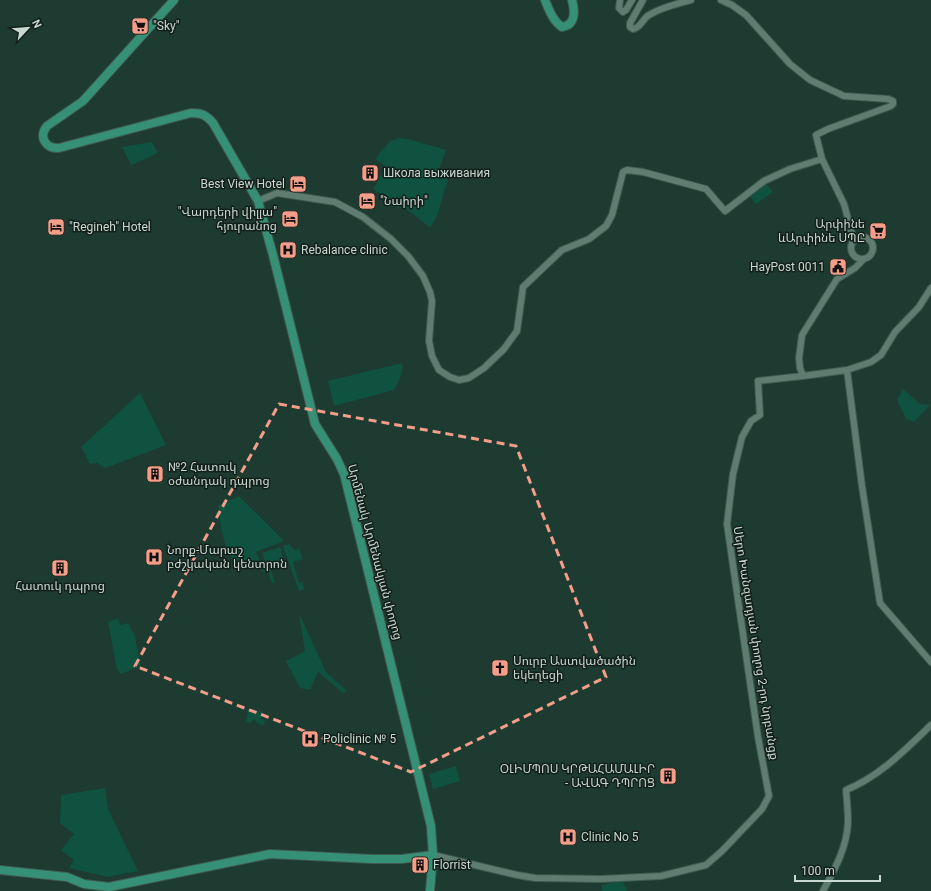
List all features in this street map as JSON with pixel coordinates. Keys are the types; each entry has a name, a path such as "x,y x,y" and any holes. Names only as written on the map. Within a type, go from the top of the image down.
{"main road":[{"name":"Արմենակ Արմենակյան փողոց","path":"174,0 83,101 47,126 43,132 44,140 50,147 59,148 191,113 200,113 207,116 213,123 258,201 315,424 337,459 344,474 431,826 433,855 430,891"},
{"path":"545,0 554,20 562,27 569,25 572,20 574,15 574,2"},
{"path":"0,870 67,877 84,884 109,886 270,854 372,859 402,859 433,855"}],"street":[{"path":"620,0 619,8 622,12 626,10 632,0"},
{"path":"643,0 630,23 630,27 633,29 637,28 648,15 667,6 691,0"},
{"path":"721,0 732,5 746,15 790,64 810,80 844,96 892,100 893,104 891,106 828,129 816,135 822,160 844,204 854,241 851,249 854,256 860,260"},
{"path":"258,201 277,193 335,202 364,217 391,239 416,266 423,276 430,292 432,301 430,341 432,356 439,370 450,377 459,380 468,378 484,368 504,349 517,331 523,287 562,250 589,239 606,226 612,215 623,172 627,170 643,172 706,189 725,212 764,180 790,169 822,160"},
{"path":"854,241 858,238 864,238 872,243 872,253 870,256 860,260 856,268 837,279 802,335 799,358 803,376 847,370 871,362 881,355 895,332 919,306 931,288"},
{"path":"847,370 862,486 880,603 931,662"},
{"name":"Սերո Խանզադյան փողոց 2-րդ նրբանցք","path":"433,855 535,878 601,879 661,876 706,865 722,851 762,809 769,796 758,737 727,524 733,474 742,437 751,421 760,415 758,381 803,376"},
{"path":"823,891 839,861 845,841 848,822 846,790 858,786 879,773 931,725"}],"highlighted area":[{"path":"279,404 516,446 606,677 411,772 135,666"}],"green space":[{"path":"400,138 446,150 437,175 448,179 437,216 430,228 402,205 399,208 397,207 397,205 373,189 384,170 388,173 390,169 375,159 390,141"},
{"path":"152,142 158,153 131,165 122,147"},
{"path":"766,183 773,192 756,204 749,195"},
{"path":"402,363 402,374 394,390 334,406 328,381"},
{"path":"903,389 920,404 930,405 914,422 906,419 897,400"},
{"path":"140,393 166,445 105,468 97,463 90,464 81,447"},
{"path":"239,496 284,541 256,552 265,573 258,568 234,561 224,541 218,506"},
{"path":"289,544 296,551 299,548 303,559 293,562 299,583 302,582 304,589 299,591 283,546"},
{"path":"280,547 285,564 270,568 275,582 272,583 262,553"},
{"path":"299,613 326,672 346,690 344,694 318,672 310,690 300,688 286,661 305,651"},
{"path":"118,618 120,625 129,623 131,630 134,633 142,672 138,667 121,674 117,669 108,622"},
{"path":"248,709 262,711 261,719 265,720 264,725 258,724 254,719 250,723 246,722"},
{"path":"456,766 460,781 433,789 429,774"},
{"path":"105,788 108,809 138,871 107,877 69,868 74,860 61,850 74,834 60,823 61,795"},
{"path":"623,881 627,891 602,891 602,885"}],"place":[{"name":"\"Sky\"","path":"140,26"},
{"name":"Школа выживания","path":"370,173"},
{"name":"Best View Hotel","path":"298,184"},
{"name":"\"Նաիրի\"","path":"367,201"},
{"name":"\"Վարդերի վիլլա\" հյուրանոց","path":"290,219"},
{"name":"\"Regineh\" Hotel","path":"56,227"},
{"name":"Արփինե ևԱրփինե ՍՊԸ","path":"878,231"},
{"name":"Rebalance clinic","path":"288,250"},
{"name":"HayPost 0011","path":"838,267"},
{"name":"№2 Հատուկ օժանդակ դպրոց","path":"155,474"},
{"name":"Նորք-Մարաշ բժշկական կենտրոն","path":"154,557"},
{"name":"Հատուկ դպրոց","path":"60,568"},
{"name":"Սուրբ Աստվածածին եկեղեցի","path":"500,668"},
{"name":"Policlinic № 5","path":"310,739"},
{"name":"ՕԼԻՄՊՈՍ ԿՐԹԱՀԱՄԱԼԻՐ - ԱՎԱԳ ԴՊՐՈՑ","path":"668,776"},
{"name":"Clinic No 5","path":"568,837"},
{"name":"Florrist","path":"420,865"}]}
